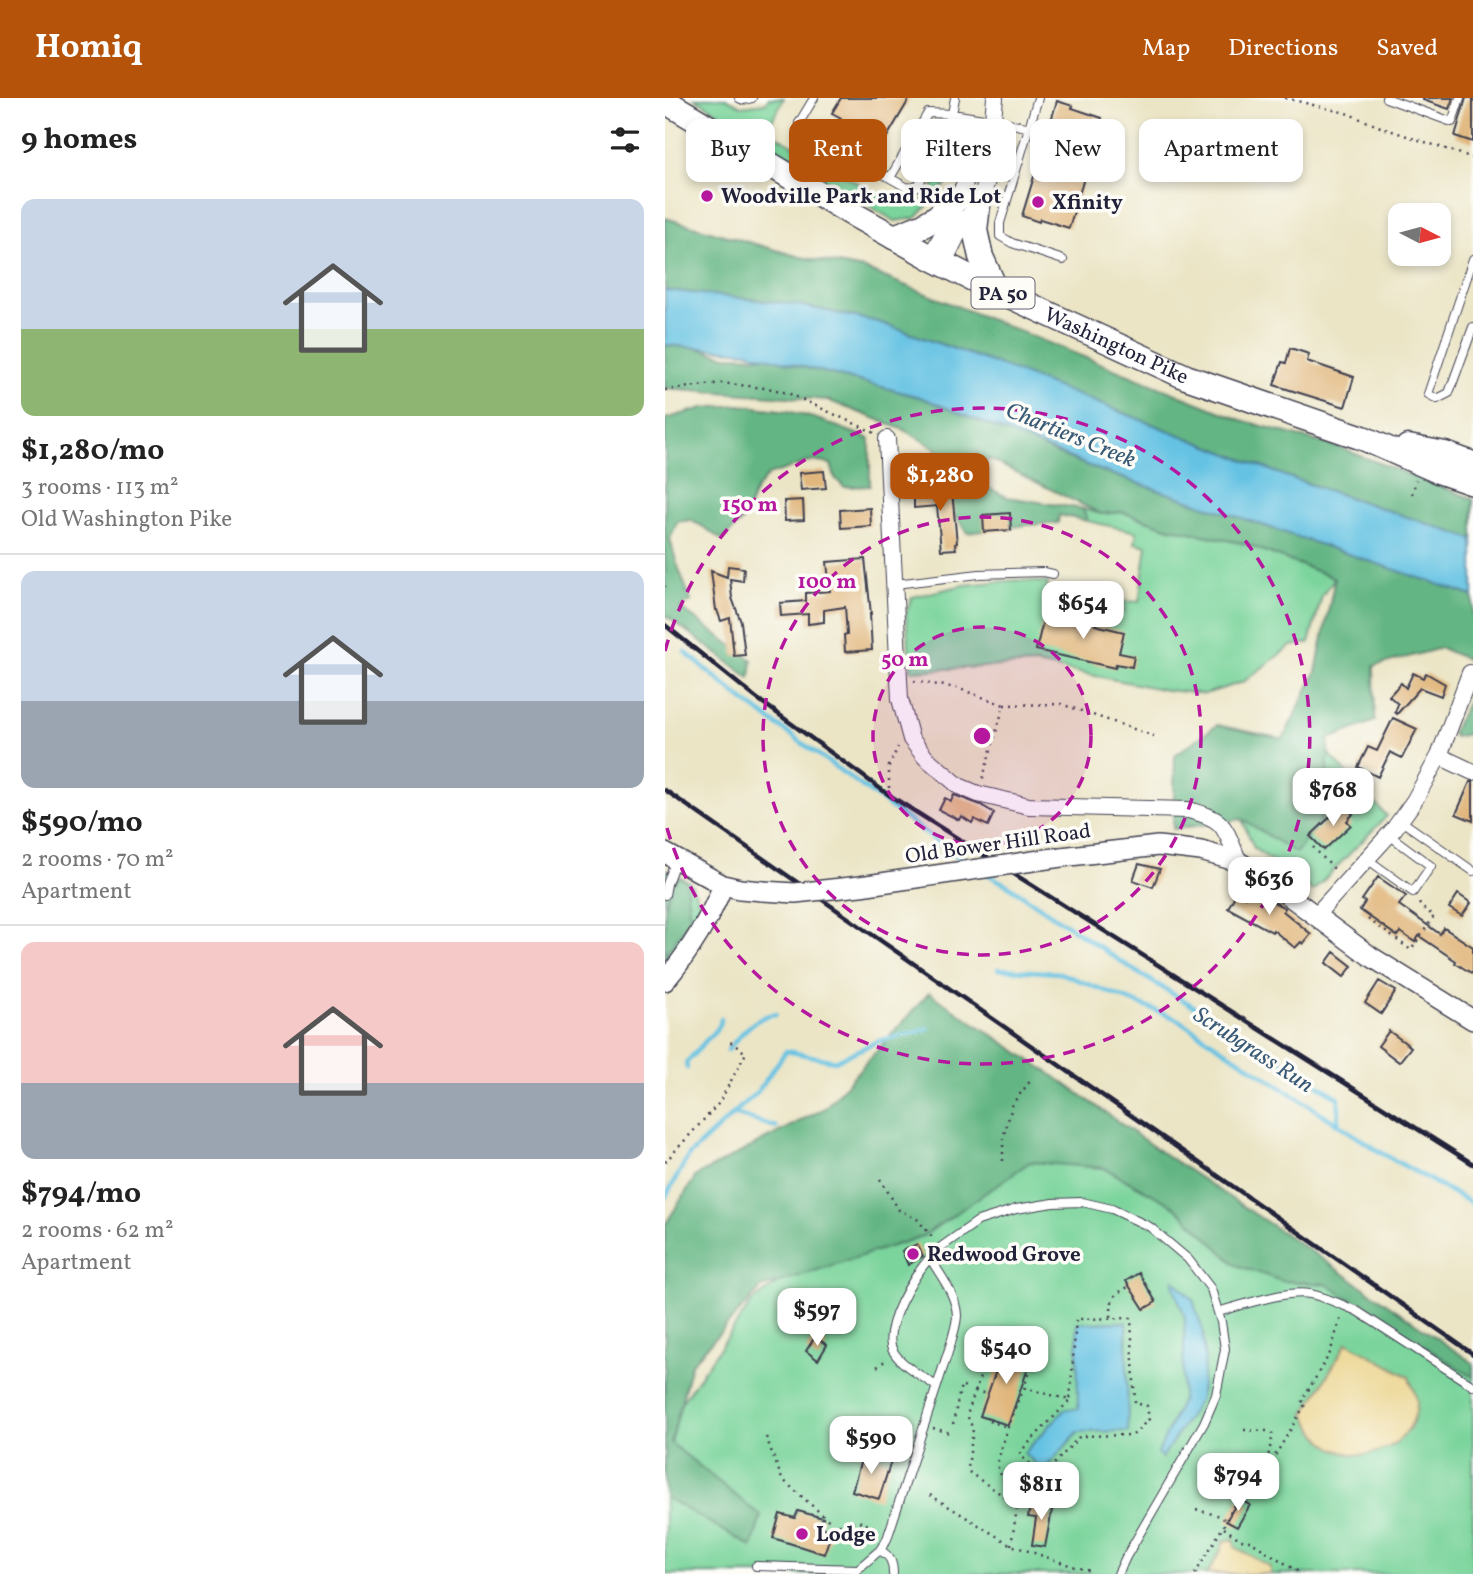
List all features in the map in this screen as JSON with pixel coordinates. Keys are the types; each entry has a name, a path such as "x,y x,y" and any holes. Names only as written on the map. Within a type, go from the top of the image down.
{"main road":[{"name":"Washington Pike","path":"665,101 894,237 996,290 1186,377 1363,438 1438,471 1473,483"},
{"path":"894,237 968,202 981,257 996,290"},
{"name":"Washington Pike","path":"1363,438 1445,454 1473,464"}],"street":[{"path":"993,119 995,98"},
{"path":"937,261 965,220 972,182"},
{"path":"887,439 900,699 911,739 925,757 959,786 978,794 1029,806 1188,810 1207,814 1218,820 1225,830 1239,862"},
{"path":"1316,915 1389,835 1414,801 1439,756 1470,673"},
{"path":"1439,756 1473,772"},
{"name":"Old Bower Hill Road","path":"671,856 723,885 795,893 1158,846 1201,851 1239,862 1370,956 1473,1020"},
{"path":"665,981 704,927 723,885"}],"lane":[{"path":"739,98 751,98"},
{"path":"814,98 799,123 801,128 906,187 913,188 918,186 952,114 955,98"},
{"path":"1032,119 1038,98"},
{"path":"1386,98 1401,101 1452,122 1460,98"},
{"path":"890,178 928,113 952,114 970,119"},
{"path":"1016,127 1030,128 1000,223 1000,236 1012,243 1063,260"},
{"path":"1473,259 1428,394 1437,399 1449,393 1473,327"},
{"path":"895,584 979,574 1053,574"},
{"path":"1401,820 1473,871"},
{"path":"1366,859 1413,892 1430,866 1389,835"},
{"path":"665,895 671,856"},
{"path":"936,1386 898,1359 889,1343 891,1326 922,1266 941,1247 978,1221 1016,1209 1082,1202 1112,1209 1150,1227 1188,1259 1211,1289 1221,1322 1225,1349 1216,1395 1204,1423 1118,1574"},
{"path":"756,1566 859,1571 880,1550 890,1533 957,1317 949,1289 930,1258"},
{"path":"1218,1312 1276,1296 1309,1294 1357,1311 1473,1386"},
{"path":"880,1550 893,1564 893,1574"}],"path":[{"path":"1285,98 1346,113 1473,158"},
{"path":"665,390 722,383 773,388 887,439"},
{"path":"1412,494 1417,477"},
{"path":"899,679 957,688 1004,705 1061,705 1154,736"},
{"path":"978,794 1004,705"},
{"path":"889,794 890,766 896,749 911,739"},
{"path":"1313,847 1346,881"},
{"path":"1368,919 1412,950 1434,916 1421,907 1413,892"},
{"path":"665,1162 719,1103 747,1053 729,1041"},
{"path":"1003,1161 1003,1138 1013,1103 1031,1080"},
{"path":"880,1180 899,1210 917,1219 941,1247"},
{"path":"1111,1318 1111,1302 1115,1294 1128,1287"},
{"path":"1195,1574 1238,1497 1255,1490 1306,1403 1302,1401 1330,1353 1345,1306"},
{"path":"1041,1334 997,1460 1003,1479 1009,1484 1055,1494 1057,1487 1021,1456 1021,1451 1070,1400 1076,1319 1131,1318 1135,1403 1147,1406 1149,1419 1133,1434 1080,1436 1044,1475"},
{"path":"989,1351 967,1415 973,1429 968,1468 970,1473 1017,1505"},
{"path":"877,1367 889,1358"},
{"path":"953,1424 963,1386"},
{"path":"1024,1388 1070,1400"},
{"path":"975,1390 988,1395"},
{"path":"989,1421 1008,1427"},
{"path":"924,1425 950,1433"},
{"path":"1244,1430 1267,1431 1273,1434 1266,1466 1268,1467"},
{"path":"766,1437 782,1479 834,1525 858,1521 881,1530"},
{"path":"1011,1545 1023,1473 1030,1465"},
{"path":"930,1495 1011,1545 1091,1571"},
{"path":"1196,1510 1226,1520"},
{"path":"1223,1527 1302,1574"}],"green space":[{"path":"695,98 726,98 741,106 765,103 769,98 784,98 773,119 728,119"},
{"path":"775,135 789,143 789,158 775,149"},
{"path":"828,182 856,182 894,204 921,202 936,182 947,182 916,218 895,221"},
{"path":"665,218 800,257 864,269 1241,420 1340,448 1473,499 1473,539 1288,477 997,364 878,322 794,304 665,290"},
{"path":"665,345 697,348 726,356 766,357 920,397 1102,471 1473,596 1473,662 1441,648 1374,666 1375,721 1329,739 1326,812 1296,853 1242,819 1173,829 1175,755 1217,725 1283,739 1316,672 1335,578 1246,544 1167,527 1122,512 1101,514 989,459 967,478 1007,497 1083,509 1087,521 1059,515 1058,523 968,533 922,472 937,449 902,429 827,400 665,388"},
{"path":"739,405 788,411 870,439 870,486 844,487 835,478 831,464 811,461 768,475 756,490 743,520 722,540 690,520 677,522 670,539 691,601 680,608 752,660 750,678 665,615 665,419 703,408"},
{"path":"1083,509 1101,514 1122,512 1167,527 1246,544 1335,578 1322,596 1309,643 1291,646 1243,682 1205,694 1166,690 1036,664 911,671 906,614 912,597 964,585 1017,580 1048,583 1046,594 1124,613 1125,601 1139,602 1147,546 1135,543 1137,532 1087,521"},
{"path":"1473,692 1473,733 1454,737 1452,732"},
{"path":"1317,741 1387,816 1313,891 1254,848 1236,805"},
{"path":"665,869 691,883 700,905 687,937 665,965"},
{"path":"679,876 686,881 690,919 665,954 665,909 671,885"},
{"path":"929,993 1473,1363 1473,1377 1326,1284 1282,1281 1236,1265 1174,1206 1104,1168 1030,1162 923,1236 761,1288 691,1364 671,1443 761,1516 752,1547 665,1497 665,1225 696,1176 825,1108"},
{"path":"1037,1096 1473,1371 1473,1574 665,1574 665,1426 752,1302"}],"sand":[{"path":"1347,1342 1409,1377 1416,1397 1415,1417 1409,1429 1389,1447 1377,1452 1350,1454 1331,1447 1318,1435 1305,1414"},
{"path":"1234,1539 1235,1547 1270,1567 1270,1574 1207,1574 1224,1541"}],"water":[{"name":"Chartiers Creek","path":"665,290 794,304 878,322 997,364 1288,477 1473,539 1473,596 1102,471 920,397 747,352 665,345"},
{"path":"1174,1280 1193,1300 1203,1331 1205,1361 1200,1399 1162,1458 1158,1453 1182,1400 1185,1318 1173,1285"},
{"path":"1126,1322 1128,1431 1078,1432 1043,1471 1024,1453 1065,1409 1078,1409 1077,1323"}],"building":[{"path":"841,98 910,98 887,137 887,119 840,119 832,113"},
{"path":"1423,98 1453,98 1449,109"},
{"path":"1466,98 1473,98 1473,142 1455,136"},
{"path":"1057,101 1102,118 1102,119 1052,119"},
{"path":"1032,182 1083,182 1069,228 1022,216"},
{"path":"1290,348 1309,354 1307,361 1354,377 1345,407 1274,385 1282,362 1286,363"},
{"path":"824,471 826,488 801,490 799,473"},
{"path":"940,486 940,491 952,491 956,549 941,550 937,506 914,508 914,493 925,492 925,487"},
{"path":"803,500 804,520 785,521 784,501"},
{"path":"870,508 871,526 841,528 840,510"},
{"path":"1010,513 1011,530 984,532 983,515"},
{"path":"865,559 872,650 845,652 845,607 824,610 824,622 808,624 808,614 781,616 780,603 806,601 806,593 830,591 827,562"},
{"path":"728,566 744,568 743,581 730,579 732,598 741,622 745,655 734,656 730,618 721,621 716,610 711,571 727,577"},
{"path":"1045,613 1081,622 1083,616 1096,620 1095,625 1124,632 1119,653 1134,656 1132,667 1116,664 1115,668 1036,650"},
{"path":"1413,673 1423,678 1426,673 1445,684 1441,696 1420,688 1397,714 1395,712 1398,704 1389,696 1401,683 1406,688"},
{"path":"1393,718 1417,729 1402,758 1390,752 1378,777 1358,767 1368,747 1377,751"},
{"path":"1470,782 1473,782 1473,821 1456,814"},
{"path":"954,795 994,813 988,826 974,819 972,823 961,816 959,820 939,810 945,798 951,801"},
{"path":"1344,804 1353,814 1347,821 1351,825 1324,850 1310,836"},
{"path":"1139,864 1160,869 1153,887 1133,880"},
{"path":"1378,877 1406,896 1399,905 1440,934 1444,928 1473,947 1473,974 1419,936 1415,942 1400,932 1397,936 1360,910 1365,902 1362,900"},
{"path":"1249,889 1285,908 1283,911 1311,934 1303,944 1301,942 1295,948 1273,930 1272,932 1228,908 1237,892 1245,897"},
{"path":"1458,894 1471,903 1462,916 1449,908"},
{"path":"1334,952 1352,966 1344,977 1326,963"},
{"path":"1379,981 1396,991 1381,1014 1365,1003"},
{"path":"1389,1031 1411,1047 1399,1062 1378,1046"},
{"name":"Redwood Grove","path":"917,1244 923,1256 908,1265 902,1251"},
{"path":"1139,1273 1156,1302 1144,1309 1126,1281"},
{"path":"815,1337 827,1345 818,1360 806,1351"},
{"path":"1013,1347 1032,1357 1008,1425 980,1416 1004,1348 1012,1351"},
{"path":"863,1453 891,1461 879,1499 852,1491"},
{"path":"1239,1499 1250,1505 1237,1527 1226,1521"},
{"path":"1031,1501 1053,1505 1045,1547 1032,1545 1036,1518 1028,1517"},
{"name":"Lodge","path":"798,1511 823,1518 820,1527 832,1531 824,1554 773,1538 780,1514 795,1518"}],"waterway":[{"path":"685,652 744,701 944,848 971,864"},
{"path":"987,874 1135,971 1339,1098 1338,1125"},
{"name":"Scrubgrass Run","path":"998,969 1060,973 1177,1019 1385,1155 1473,1204"},
{"path":"728,1050 755,1022 776,1014"},
{"path":"687,1068 686,1063 720,1025 721,1019"},
{"name":"Scrubgrass Run","path":"665,1198 689,1155 758,1091 786,1051 835,1061 878,1041 928,1029"},
{"path":"734,1114 776,1127"}],"railway":[{"path":"665,625 755,697 889,795 1473,1164"},
{"path":"665,790 1473,1354"}],"place":[{"name":"Woodville Park and Ride Lot","path":"707,196"},
{"name":"Xfinity","path":"1038,202"},
{"name":"Redwood Grove","path":"913,1254"},
{"name":"Lodge","path":"802,1534"}]}
